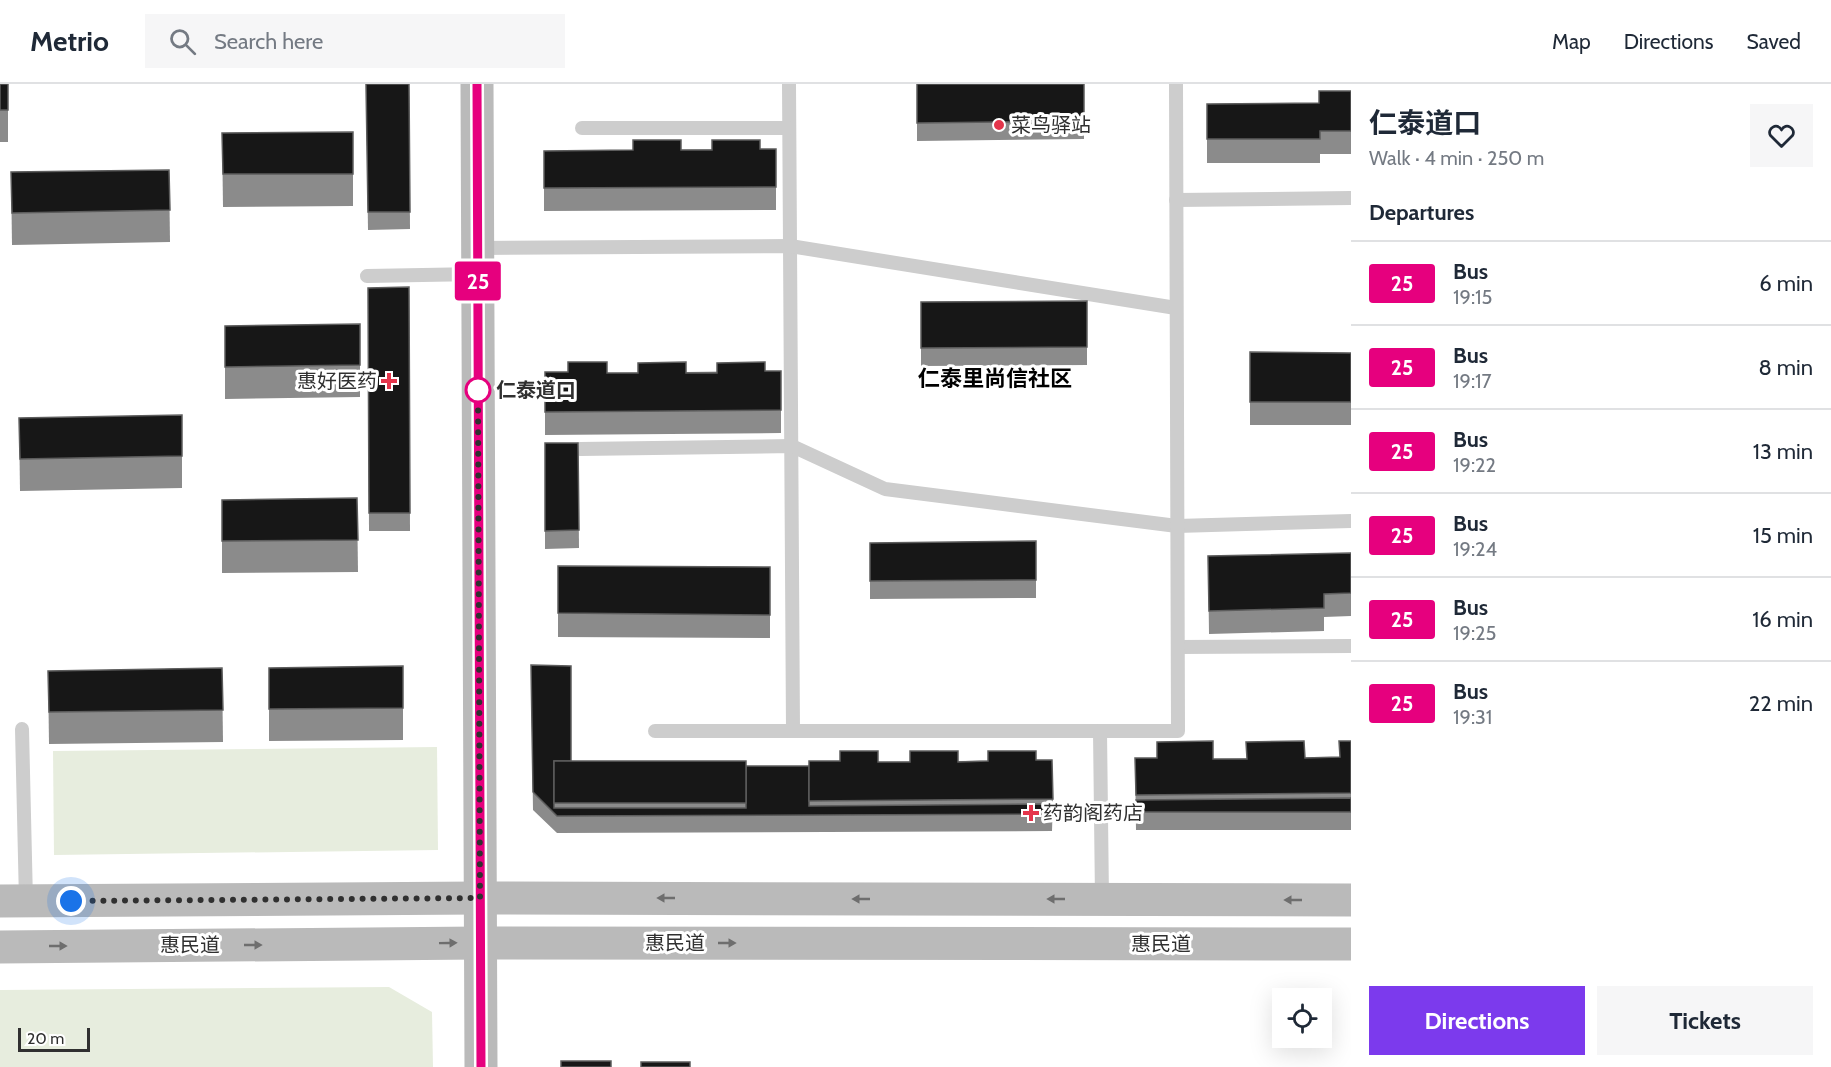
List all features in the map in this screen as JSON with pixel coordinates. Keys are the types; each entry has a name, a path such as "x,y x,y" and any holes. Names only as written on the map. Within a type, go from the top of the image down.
{"main road":[{"path":"477,84 481,1067"},
{"path":"13,901 480,898 1351,900"},
{"name":"惠民道","path":"0,947 480,943 1351,944"}],"lane":[{"path":"789,84 794,731"},
{"path":"655,731 1178,731 1176,84"},
{"path":"582,128 789,128"},
{"path":"1176,200 1351,198"},
{"path":"367,276 478,261 790,246 1176,308"},
{"path":"580,448 792,446 885,489 1177,526 1351,521"},
{"path":"1178,647 1351,646"},
{"path":"13,901 22,729"},
{"path":"1100,731 1102,899"}],"green space":[{"path":"437,747 438,850 54,855 53,751"},
{"path":"389,987 432,1012 433,1067 0,1067 0,990"}],"building":[{"path":"0,84 8,84 8,110 0,110"},
{"path":"366,84 409,84 410,212 368,212"},
{"path":"917,84 1084,84 1084,121 917,123"},
{"path":"1319,91 1351,91 1351,131 1320,131 1320,139 1207,139 1207,104 1319,103"},
{"path":"353,132 353,174 223,174 222,133"},
{"path":"633,140 681,140 681,150 712,150 712,140 760,140 760,149 776,149 776,187 544,188 544,151 633,150"},
{"path":"169,170 170,210 12,213 11,172"},
{"path":"409,287 410,513 369,513 368,288"},
{"path":"1087,301 1087,347 921,348 921,302"},
{"path":"360,324 360,365 225,367 225,326"},
{"path":"1250,352 1351,353 1351,402 1250,402"},
{"path":"568,362 607,362 607,373 638,373 638,363 686,362 686,373 717,373 717,363 765,362 765,371 781,371 781,410 545,412 545,372 568,372"},
{"path":"182,415 182,456 20,459 19,418"},
{"path":"545,443 578,443 579,530 545,531"},
{"path":"357,498 358,540 222,541 222,500"},
{"path":"1036,541 1036,580 870,581 870,543"},
{"path":"1351,553 1351,593 1324,594 1324,608 1209,611 1208,556"},
{"path":"558,566 770,567 770,615 558,613"},
{"path":"531,665 571,666 571,761 554,761 554,808 746,808 746,766 809,766 809,806 1053,804 1052,814 557,816 533,792"},
{"path":"403,666 403,708 269,709 269,668"},
{"path":"222,668 223,710 49,712 48,671"},
{"path":"1213,741 1213,759 1247,759 1246,742 1304,741 1305,758 1340,757 1339,741 1351,741 1351,793 1136,795 1135,758 1157,758 1157,742"},
{"path":"840,751 878,751 878,762 910,762 910,751 958,751 958,762 988,761 988,751 1036,751 1036,760 1052,760 1053,799 809,801 809,761 840,761"},
{"path":"554,761 746,761 746,803 554,803"},
{"path":"1351,798 1351,812 1136,812 1136,800"},
{"path":"561,1061 611,1061 611,1067 561,1067"},
{"path":"641,1062 690,1062 690,1067 641,1067"}],"bus line":[{"name":"25","path":"477,84 481,1067"}],"place":[{"name":"菜鸟驿站","path":"999,125"},
{"name":"惠好医药","path":"389,381"},
{"name":"仁泰道口","path":"478,390"},
{"name":"药韵阁药店","path":"1031,813"}],"district":[{"name":"仁泰里尚信社区","path":"995,378"}],"route":[{"path":"71,901 480,898 478,390"}]}
